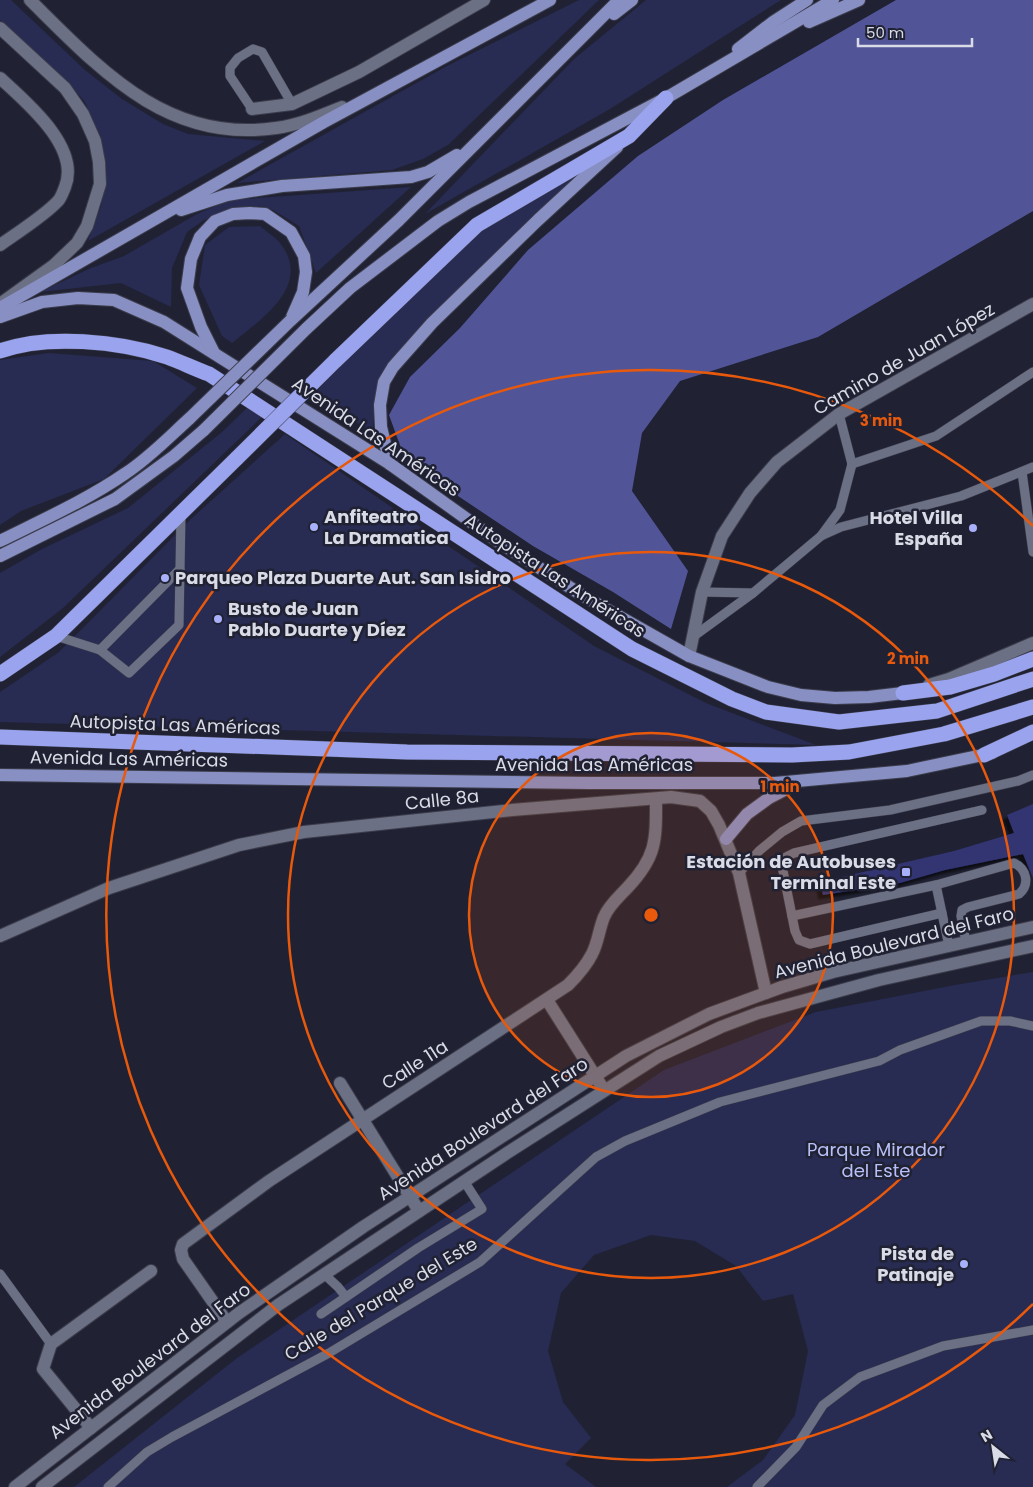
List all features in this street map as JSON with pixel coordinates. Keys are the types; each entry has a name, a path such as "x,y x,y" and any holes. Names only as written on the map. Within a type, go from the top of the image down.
{"highway":[{"path":"0,674 56,636 334,361 477,225 629,136 666,98"},
{"name":"Autopista Las Américas","path":"0,351 43,342 83,342 137,349 166,357 209,374 632,649 732,699 766,712 839,722 938,711 1033,679"},
{"path":"903,693 950,687 994,674 1033,659"},
{"name":"Autopista Las Américas","path":"0,737 407,752 792,755 849,752 944,734 1033,707"},
{"path":"984,755 1033,732"}],"main road":[{"path":"0,308 324,122 550,0"},
{"path":"0,541 80,501 126,473 162,444 291,320 399,220 619,0"},
{"path":"580,40 632,0"},
{"path":"698,79 773,22 807,0"},
{"path":"0,556 115,500 174,456 204,430 350,288 438,220 666,98 833,0"},
{"path":"761,43 859,0"},
{"path":"156,218 226,195 282,186 411,177 428,172 453,158 500,120"},
{"path":"390,464 381,427 380,405 384,382 393,367 432,323 538,220 629,136"},
{"path":"214,353 201,328 187,288 191,259 197,244 200,237 215,220 233,214 265,214 291,232 304,256 306,272 302,292 291,320"},
{"name":"Avenida Las Américas","path":"0,318 42,302 78,298 114,300 164,322 390,464 499,542 585,597 689,656 768,687 801,695 835,698 903,693"},
{"name":"Avenida Las Américas","path":"0,775 775,783 907,771 984,755 1033,741"},
{"path":"726,839 747,814 769,798 803,780"}],"street":[{"path":"30,0 94,63 122,86 175,117 205,126 238,131 276,128 306,122 388,89"},
{"path":"252,109 292,104 359,72 484,0"},
{"path":"0,28 65,88 83,114 95,141 99,162 100,184 87,226 76,243 54,265 0,303"},
{"path":"0,78 34,110 55,136 66,158 68,180 59,200 24,229 0,245"},
{"name":"Camino de Juan López","path":"689,656 702,592 722,536 750,493 776,462 839,414 1033,304"},
{"name":"Avenida Las Américas","path":"903,693 949,679 1033,644"},
{"path":"699,783 700,801 711,811 726,839 739,873 766,993"},
{"name":"Calle 8a","path":"0,936 109,888 239,845 313,831 512,810 671,797 700,801"},
{"name":"Calle 11a","path":"227,1322 183,1259 181,1250 183,1244 269,1181 568,985 579,974 593,954 604,917 614,901 644,868 653,851 656,835 656,799"},
{"name":"Avenida Boulevard del Faro","path":"15,1487 227,1322 362,1227 410,1198 626,1056 709,1014 766,993 833,972 1033,927"},
{"name":"Avenida Boulevard del Faro","path":"42,1487 254,1322 464,1181 659,1056 720,1026 758,1013 879,980 1033,946"},
{"path":"547,1000 604,1090"},
{"path":"340,1082 419,1211"},
{"path":"91,1428 44,1370 51,1344 151,1271"}],"lane":[{"path":"252,109 230,76 230,68 238,58 253,49 262,52 292,104"},
{"path":"852,464 936,436 1033,372"},
{"path":"694,636 753,592 821,536 840,510 852,464 839,414"},
{"path":"821,536 841,527 961,496 1033,467"},
{"path":"1022,472 1033,552"},
{"path":"56,636 100,650 129,673 179,624 181,512"},
{"path":"100,650 180,568"},
{"path":"702,592 753,592"},
{"path":"739,873 782,832 801,821 890,810 1018,781 1033,775"},
{"path":"942,913 810,944 799,940 795,931 782,866 786,857 794,853 982,810"},
{"path":"792,916 936,885 1014,864 1023,869 1026,882 1024,890 1019,894 962,910 961,916 966,942"},
{"path":"936,885 949,946"},
{"name":"Calle del Parque del Este","path":"108,1487 147,1452 329,1353 480,1262 596,1157 625,1141 720,1102 879,1061 900,1050 981,1021 1010,1021 1033,1026"},
{"path":"320,1314 418,1248 482,1210 464,1181"},
{"path":"0,1274 51,1344"},
{"path":"324,1274 346,1297"},
{"path":"757,1487 796,1447 823,1406 860,1377 943,1346 1033,1330"}],"green space":[{"path":"0,0 11,0 85,70 122,99 163,124 188,134 265,141 88,241 101,206 107,173 101,139 85,102 71,86 0,20"},
{"path":"579,0 599,0 448,145 423,159 392,170 237,183 447,66"},
{"path":"646,0 781,0 610,109 425,214 574,59"},
{"path":"588,169 397,354 380,377 374,400 373,433 314,395 338,366 484,227"},
{"path":"411,187 316,273 299,226 273,210 260,206 237,208 204,220 187,232 172,268 171,307 121,283 40,292 91,268 124,256 197,214 230,200"},
{"path":"260,226 280,243 289,258 291,273 287,287 280,300 257,323 232,343 222,336 199,285 205,245 229,227"},
{"path":"49,353 153,361 197,388 104,479 21,511 0,525 0,360"},
{"path":"249,406 264,415 63,608 0,657 0,573 42,549 128,508 222,432"},
{"path":"285,434 594,646 706,703 816,745 0,722 0,692 59,652 191,519"},
{"name":"Parque Mirador del Este","path":"1033,972 1033,1487 727,1487 763,1460 795,1415 808,1351 793,1294 763,1301 736,1266 695,1241 651,1235 594,1255 561,1293 548,1351 563,1402 591,1438 565,1464 596,1487 74,1487 237,1358 664,1070 816,1012"}],"shaded area":[{"path":"896,0 1033,0 1033,211 818,337 680,381 642,433 632,491 688,571 671,629 613,592 533,546 443,486 401,448 389,415 410,377 460,328 528,250 638,156 723,100"}],"building":[{"path":"1033,804 1033,878 1023,854 945,870 900,883 823,895 820,882 954,851 1014,833 1007,815"}],"place":[{"name":"Anfiteatro La Dramatica","path":"314,527"},
{"name":"Hotel Villa España","path":"973,528"},
{"name":"Parqueo Plaza Duarte Aut. San Isidro","path":"165,578"},
{"name":"Busto de Juan Pablo Duarte y Díez","path":"218,619"},
{"name":"Estación de Autobuses Terminal Este","path":"906,872"},
{"name":"Pista de Patinaje","path":"964,1264"}]}
